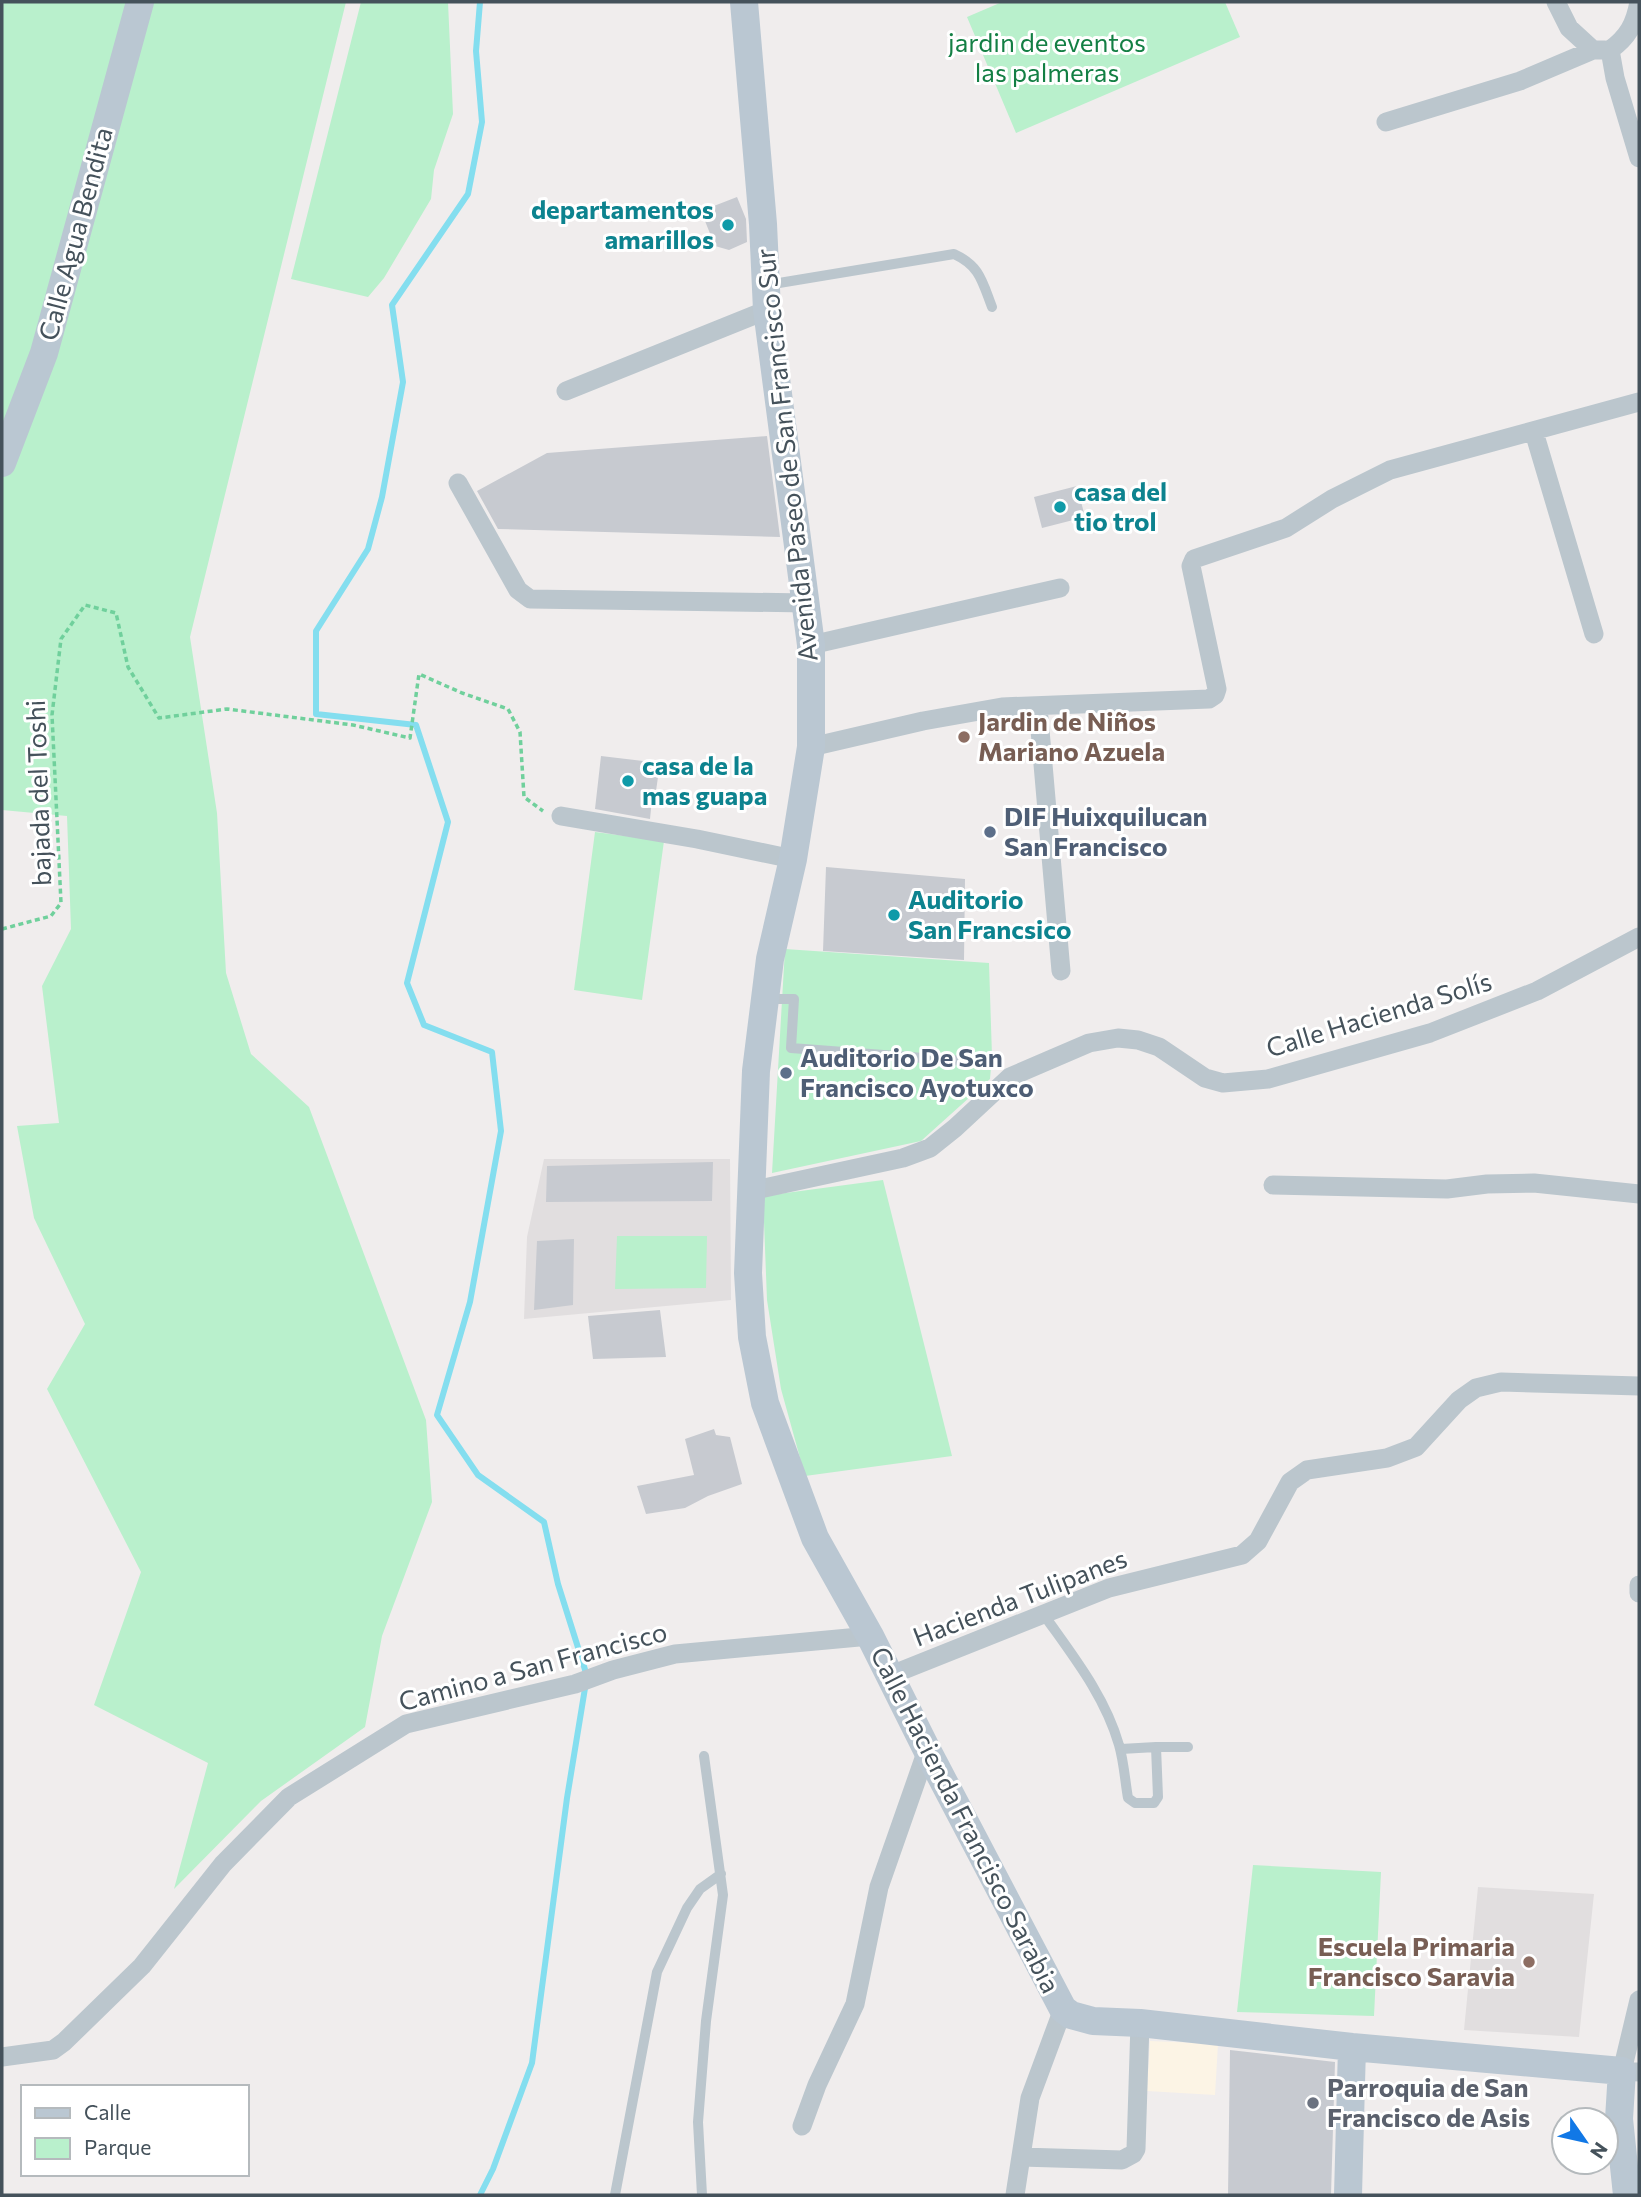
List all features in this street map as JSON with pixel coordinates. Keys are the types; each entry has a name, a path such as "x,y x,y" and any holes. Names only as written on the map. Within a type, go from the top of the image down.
{"main road":[{"name":"Calle Agua Bendita","path":"2,463 44,353 140,2"},
{"name":"Avenida Paseo de San Francisco Sur","path":"744,2 767,298 811,645 811,747 793,859 770,959 756,1071 748,1286 752,1337 765,1403 815,1538 870,1636"},
{"name":"Calle Hacienda Francisco Sarabia","path":"870,1636 926,1750 1063,2009 1071,2015 1093,2021 1140,2023 1353,2047 1630,2072"},
{"path":"1348,2195 1353,2047"},
{"path":"1627,2195 1619,2119 1630,2072"}],"street":[{"path":"1556,2 1569,28 1602,50 1615,78 1639,158"},
{"path":"1386,122 1520,81 1624,40 1635,23 1639,2"},
{"path":"566,391 767,298"},
{"path":"811,747 936,718 1002,707 1209,699 1215,695 1217,689 1191,565 1194,559 1286,528 1332,499 1390,470 1639,402"},
{"path":"1534,432 1594,634"},
{"path":"458,483 518,590 530,599 807,603"},
{"path":"811,645 1060,588"},
{"path":"1038,707 1061,971"},
{"path":"561,816 697,839 793,859"},
{"name":"Calle Hacienda Solís","path":"750,1191 903,1158 929,1148 1010,1077 1089,1042 1118,1038 1138,1040 1159,1047 1205,1078 1223,1083 1268,1079 1430,1032 1537,991 1639,937"},
{"path":"1273,1185 1447,1189 1487,1184 1534,1183 1639,1194"},
{"name":"Hacienda Tulipanes","path":"891,1675 1109,1588 1242,1555 1258,1541 1290,1482 1298,1476 1307,1470 1387,1458 1416,1447 1459,1400 1476,1388 1501,1382 1639,1386"},
{"path":"1639,1585 1639,1593"},
{"name":"Camino a San Francisco","path":"2,2057 53,2050 83,2026 142,1966 223,1864 289,1797 406,1724 575,1684 675,1654 870,1636"},
{"path":"802,2126 817,2085 855,2004 880,1887 926,1750"},
{"path":"1630,2072 1639,2000"},
{"path":"1016,2195 1030,2098 1063,2009"},
{"path":"1021,2157 1122,2160 1133,2154 1136,2149 1140,2023"}],"lane":[{"path":"767,298 954,254 967,260 978,271 992,307"},
{"path":"765,999 794,999 791,1048 963,1061"},
{"path":"1044,1615 1097,1692 1121,1749 1128,1798 1135,1803 1154,1802 1158,1797 1156,1747"},
{"path":"1121,1749 1188,1748"},
{"path":"702,2195 698,2122 706,2021 723,1895 704,1756"},
{"path":"615,2195 657,1972 687,1908 700,1889 721,1874"}],"path":[{"name":"bajada del Toshi","path":"2,929 51,916 61,903 52,715 61,639 85,605 116,613 128,667 159,718 227,709 353,725 410,738 419,674 462,693 509,709 520,732 524,797 539,810 561,816"}],"shaded area":[{"path":"544,1159 730,1159 731,1300 524,1319 527,1237"},
{"name":"Escuela Primaria Francisco Saravia","path":"1478,1887 1594,1894 1579,2037 1464,2030"},
{"path":"1150,2041 1218,2044 1215,2095 1147,2091"}],"green space":[{"path":"2,2 346,2 190,637 217,813 226,973 251,1054 309,1107 426,1420 432,1502 382,1636 365,1727 261,1801 174,1889 208,1763 94,1705 141,1572 47,1389 85,1324 34,1218 17,1126 59,1123 42,986 71,929 67,816 2,810"},
{"path":"361,2 448,2 453,114 434,170 431,199 384,278 368,297 291,279"},
{"name":"jardin de eventos las palmeras","path":"1002,2 1225,2 1240,37 1016,133 967,17"},
{"path":"595,832 664,841 642,1000 574,990"},
{"path":"785,949 989,963 992,1056 990,1079 921,1141 772,1173"},
{"path":"883,1180 952,1456 805,1476 781,1389 767,1300 763,1196"},
{"path":"617,1236 707,1236 706,1288 615,1289"},
{"path":"1253,1865 1381,1872 1374,2016 1237,2012"}],"building":[{"name":"departamentos amarillos","path":"737,197 746,219 747,242 729,250 715,246 701,211"},
{"path":"767,436 780,537 498,529 477,491 547,453"},
{"name":"casa del tio trol","path":"1077,486 1085,517 1042,528 1034,497"},
{"name":"casa de la mas guapa","path":"601,756 660,763 650,819 595,809"},
{"name":"Auditorio San Francsico","path":"826,867 965,879 964,960 823,951"},
{"path":"713,1162 712,1201 546,1202 547,1166"},
{"path":"574,1239 573,1305 534,1310 537,1241"},
{"path":"660,1310 666,1357 593,1359 588,1316"},
{"path":"714,1429 716,1435 730,1437 742,1484 708,1496 685,1508 646,1514 637,1486 694,1475 685,1439"},
{"name":"Parroquia de San Francisco de Asis","path":"1230,2050 1335,2062 1331,2195 1228,2195"}],"waterway":[{"path":"480,2 476,51 482,122 468,194 392,305 403,382 382,497 368,549 316,631 316,714 416,725 448,822 407,983 424,1025 492,1052 501,1131 470,1302 437,1415 478,1475 544,1522 558,1584 587,1676 567,1798 532,2063 493,2169 480,2195"}],"place":[{"name":"departamentos amarillos","path":"728,225"},
{"name":"casa del tio trol","path":"1060,507"},
{"name":"Jardin de Niños Mariano Azuela","path":"964,737"},
{"name":"casa de la mas guapa","path":"628,781"},
{"name":"DIF Huixquilucan San Francisco","path":"990,832"},
{"name":"Auditorio San Francsico","path":"894,915"},
{"name":"Auditorio De San Francisco Ayotuxco","path":"786,1073"},
{"name":"Escuela Primaria Francisco Saravia","path":"1529,1962"},
{"name":"Parroquia de San Francisco de Asis","path":"1313,2103"}]}
